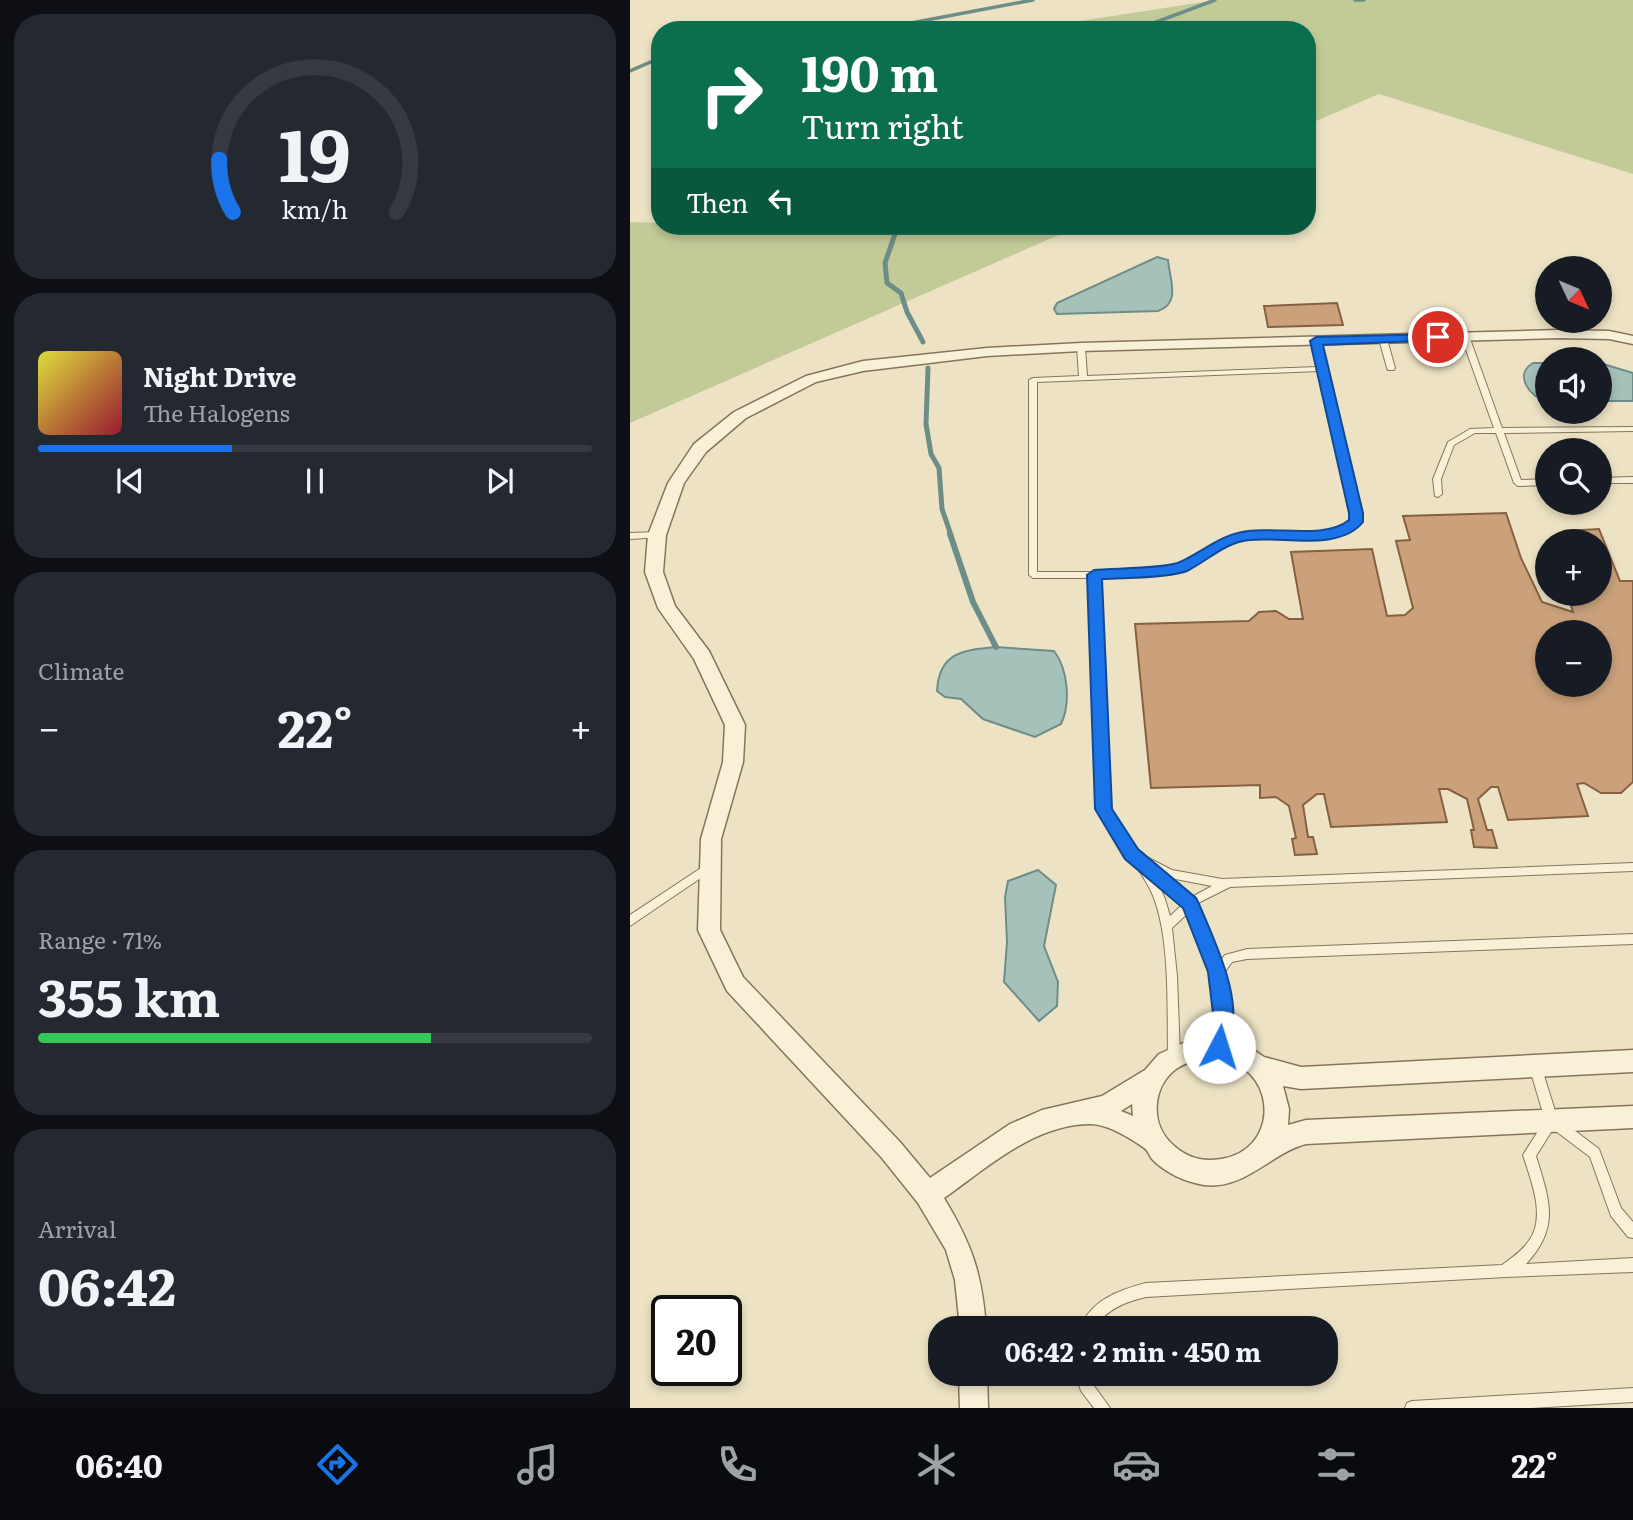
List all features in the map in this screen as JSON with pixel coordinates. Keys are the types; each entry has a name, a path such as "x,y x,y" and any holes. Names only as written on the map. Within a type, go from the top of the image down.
{"street":[{"path":"972,1316 968,1280 957,1244 927,1194 891,1150 735,984 709,930 711,839 733,762 735,724 702,656 667,608 654,572 657,535 676,483 700,448 740,415 787,390 832,373 874,364 986,352 1081,347 1591,334 1633,340"},
{"path":"927,1194 1018,1132 1064,1115 1091,1112 1129,1095 1150,1079 1162,1063 1199,1047 1219,1047 1239,1053 1257,1065 1280,1074 1301,1078 1633,1061"},
{"path":"1257,1065 1269,1079 1276,1097 1278,1115 1275,1133 1264,1151"},
{"path":"1150,1079 1143,1098 1144,1118 1150,1138"},
{"path":"1091,1112 1118,1121 1150,1138 1164,1154 1182,1167 1204,1173 1226,1172 1247,1165 1283,1138 1306,1132 1633,1117"},
{"path":"974,1386 974,1408"}],"lane":[{"path":"1465,336 1518,483 1535,482"},
{"path":"1383,339 1391,368"},
{"path":"1316,341 1356,522 1345,531 1326,534 1249,535 1225,541 1181,568 1094,575 1033,575 1033,380 1322,369"},
{"path":"1081,347 1083,377"},
{"path":"1438,494 1437,479 1451,444 1473,431 1633,429"},
{"path":"1612,481 1633,480"},
{"path":"630,536 657,535"},
{"path":"1094,575 1102,802 1115,830 1149,876 1161,901 1166,927 1174,1056"},
{"path":"1132,854 1170,874 1197,880 1237,882 1633,867"},
{"path":"1132,854 1190,904 1218,972 1224,1030 1219,1047"},
{"path":"630,921 711,866"},
{"path":"1166,927 1190,904 1220,886 1237,882"},
{"path":"1218,972 1229,958 1247,954 1633,939"},
{"path":"1535,1065 1552,1121 1595,1153 1616,1212 1633,1232"},
{"path":"1502,1271 1526,1258 1539,1237 1544,1215 1529,1155 1552,1121"},
{"path":"1095,1316 1101,1308 1121,1296 1146,1290 1633,1265"},
{"path":"1086,1386 1103,1408"},
{"path":"1412,1408 1633,1395"}],"green space":[{"path":"1216,0 1633,0 1633,174 1379,94 1316,121 1316,21 1080,21"},
{"path":"630,222 651,223 651,235 1058,235 630,423"}],"water":[{"path":"1157,257 1168,260 1172,290 1170,303 1158,311 1057,314 1054,309 1057,303"},
{"path":"1535,363 1535,395 1524,379 1527,368"},
{"path":"1612,367 1633,373 1633,401 1612,401"},
{"path":"996,647 1054,651 1065,676 1067,696 1061,724 1035,737 983,719 961,699 945,697 937,691 942,668 948,661 963,652"},
{"path":"1038,870 1056,885 1044,946 1058,982 1057,1006 1039,1021 1004,982 1007,942 1005,897 1008,881"}],"building":[{"path":"1337,303 1343,325 1268,327 1264,306"},
{"path":"1506,513 1521,558 1535,587 1535,606 1554,606 1573,612 1571,606 1612,606 1612,561 1620,581 1633,581 1633,782 1621,793 1601,793 1584,783 1577,784 1588,816 1508,820 1498,787 1491,787 1478,799 1487,830 1492,830 1497,848 1474,847 1471,830 1474,830 1467,799 1448,789 1439,789 1447,822 1331,827 1324,794 1317,794 1303,805 1308,837 1313,837 1317,854 1295,855 1292,839 1296,838 1289,806 1276,797 1260,798 1260,785 1151,788 1135,624 1249,621 1259,612 1276,611 1289,619 1303,619 1291,552 1372,549 1387,616 1405,615 1413,608 1396,541 1410,540 1403,516"}],"waterway":[{"path":"922,21 1033,0"},
{"path":"1159,21 1215,0"},
{"path":"1355,0 1364,0"},
{"path":"630,71 651,62"},
{"path":"895,235 885,263 887,283 901,293 907,312 923,342"},
{"path":"928,368 926,424 931,454 939,468 942,509 951,535"},
{"path":"950,534 973,602 996,647"}],"route":[{"path":"1219,1047 1224,1030 1218,972 1190,904 1132,854 1115,830 1102,802 1094,575 1181,568 1225,541 1249,535 1326,534 1345,531 1356,522 1356,513 1316,341 1438,337"}]}
